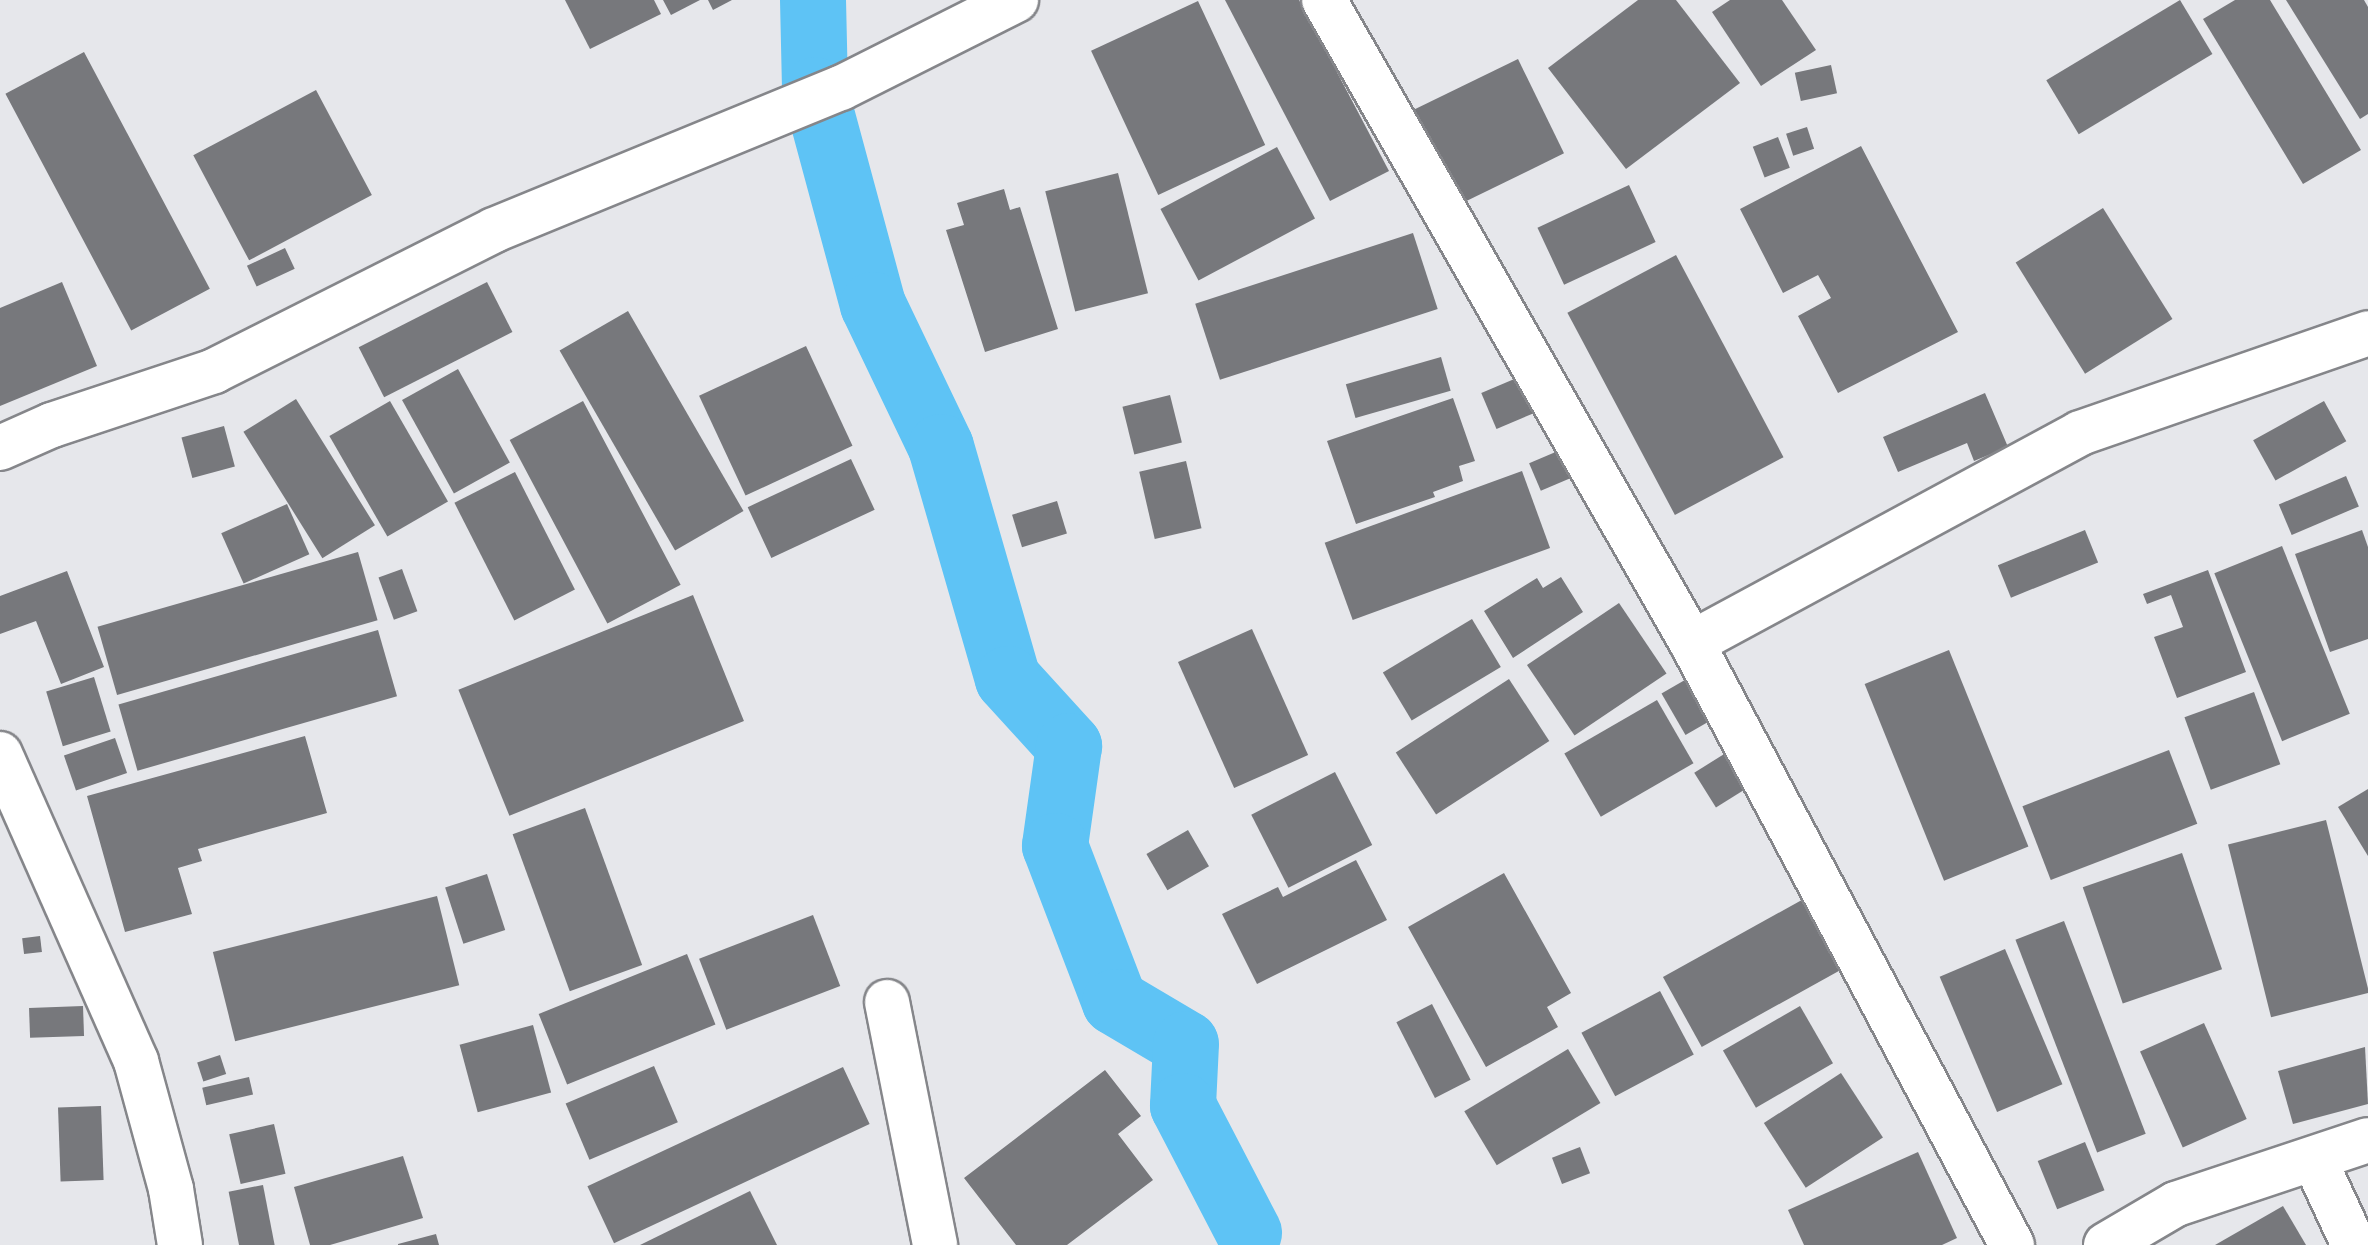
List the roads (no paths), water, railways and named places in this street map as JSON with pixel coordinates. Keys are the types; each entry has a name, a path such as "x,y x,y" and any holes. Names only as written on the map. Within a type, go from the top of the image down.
{"street":[{"path":"0,448 52,425 214,371 494,230 737,127 841,88 1016,0"},
{"path":"1324,0 1692,643 2012,1245"},
{"path":"1692,643 2080,433 2368,333"},
{"path":"0,754 136,1061 171,1189 180,1245"},
{"path":"887,1002 935,1245"},
{"path":"2106,1245 2176,1204 2368,1140"},
{"path":"2314,1159 2354,1245"}],"waterway":[{"path":"813,0 815,90 873,305 941,447 1008,679 1069,746 1055,846 1115,1002 1186,1044 1183,1106 1249,1233"}]}
